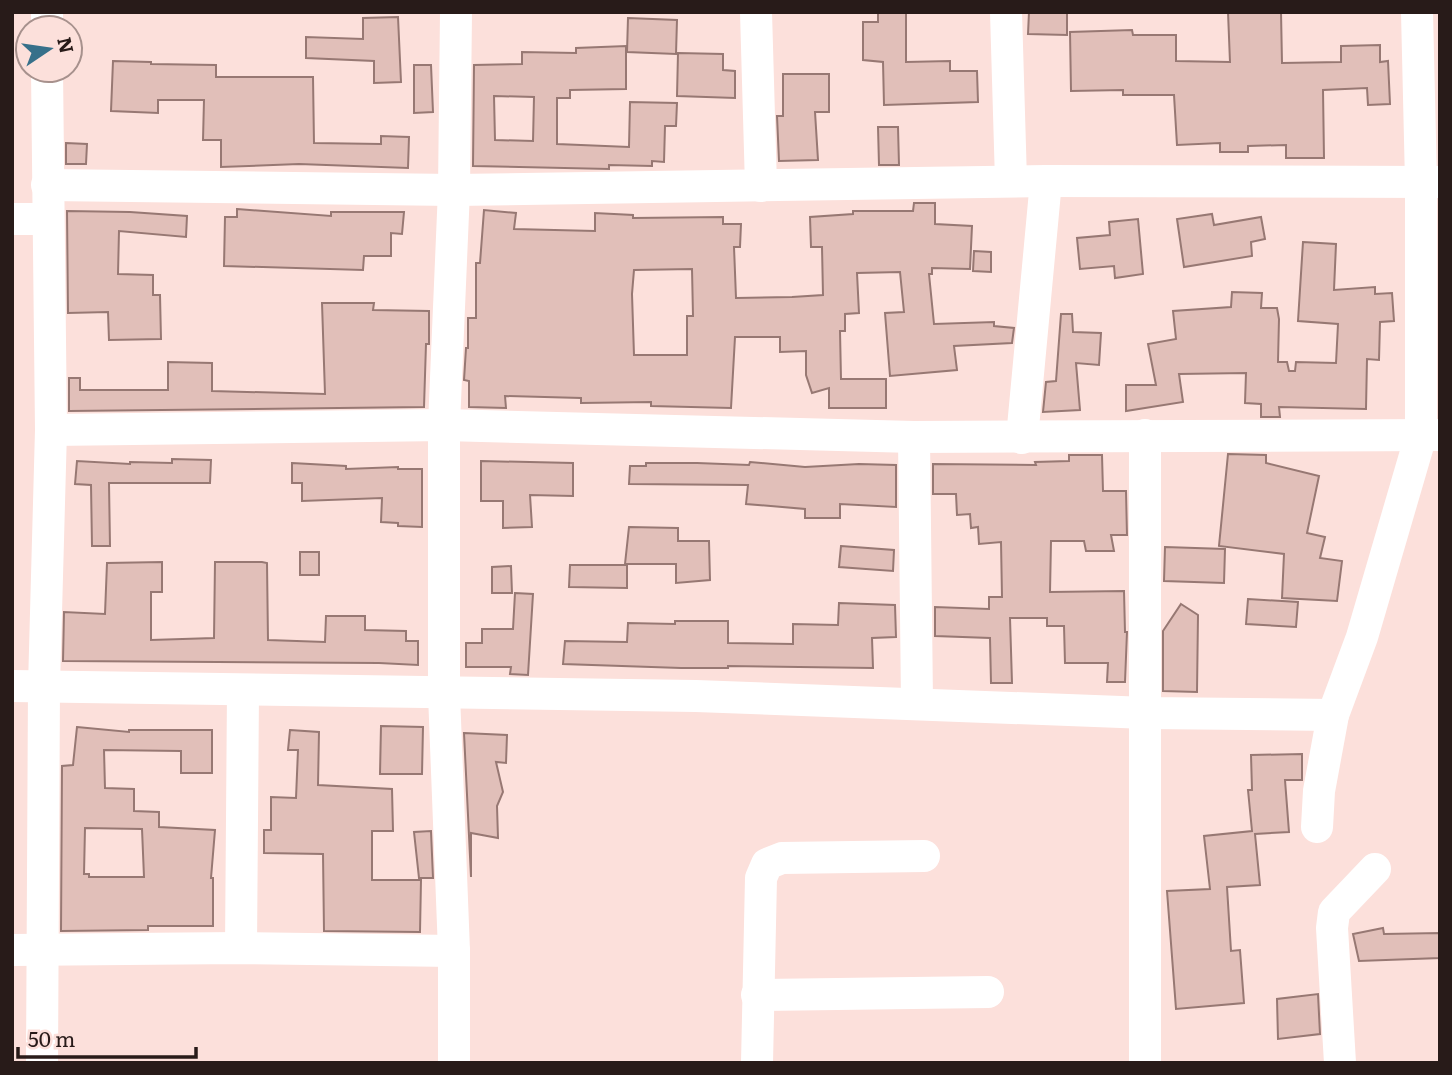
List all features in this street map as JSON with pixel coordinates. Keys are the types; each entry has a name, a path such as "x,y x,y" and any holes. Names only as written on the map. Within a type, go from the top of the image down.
{"street":[{"path":"454,1063 454,951 444,694 444,425 454,190 456,12"},
{"path":"756,12 761,186"},
{"path":"1006,12 1011,181"},
{"path":"1317,827 1319,791 1334,715 1430,435 1430,182 1417,12"},
{"path":"42,1063 27,950 44,686 51,430 47,84"},
{"path":"47,185 454,190 1011,181 1430,182"},
{"path":"1021,438 1046,181"},
{"path":"12,219 47,219"},
{"path":"51,430 444,425 914,437 1430,435"},
{"path":"1145,435 1146,1063"},
{"path":"914,437 917,703"},
{"path":"12,686 696,696 1147,713 1334,715"},
{"path":"241,948 243,690"},
{"path":"757,1063 761,878 767,864 782,858 924,856"},
{"path":"1340,1063 1332,928 1334,912 1375,869"},
{"path":"27,950 241,948 454,951"},
{"path":"757,995 988,992"}],"building":[{"path":"878,12 906,12 906,62 950,61 950,71 977,71 978,102 884,105 883,62 863,60 863,22 878,22"},
{"path":"1029,12 1067,12 1067,35 1028,34"},
{"path":"1228,12 1281,12 1282,63 1341,62 1341,46 1380,45 1380,62 1388,61 1390,104 1368,105 1367,88 1323,90 1324,158 1286,158 1286,145 1248,146 1248,152 1220,152 1220,143 1177,145 1174,95 1123,95 1123,90 1071,91 1070,32 1132,30 1133,35 1176,35 1176,61 1230,62"},
{"path":"398,17 401,82 374,83 374,61 306,58 306,37 363,39 363,18"},
{"path":"628,18 677,20 676,54 627,52"},
{"path":"626,46 626,89 570,90 570,98 557,98 557,144 629,147 630,102 677,103 676,126 665,126 664,162 652,161 652,166 609,165 609,169 473,166 474,65 522,64 522,52 576,53 576,48","holes":["494,96 534,97 533,141 495,140"]},
{"path":"678,53 723,54 723,70 735,71 735,98 677,96"},
{"path":"113,61 216,65 216,77 313,77 314,143 381,144 381,136 409,137 408,168 299,164 221,167 221,140 203,140 204,100 158,100 158,113 111,111"},
{"path":"414,65 431,65 433,112 414,113"},
{"path":"783,74 829,74 829,112 815,112 818,160 779,161 777,116 783,116"},
{"path":"878,127 898,127 899,165 879,165"},
{"path":"66,143 87,144 86,164 66,164"},
{"path":"914,203 935,203 935,224 972,226 970,269 932,268 932,274 929,274 934,324 994,322 994,326 1014,328 1012,343 954,346 957,370 890,376 885,313 904,312 900,272 857,273 859,313 845,314 845,331 840,331 841,379 886,379 886,408 829,408 829,388 812,393 806,375 806,351 780,352 780,337 735,337 731,408 651,406 651,402 581,403 581,398 505,396 506,408 469,407 469,381 464,380 468,318 476,318 476,263 480,263 484,210 516,213 514,229 595,231 595,213 633,215 633,218 723,217 723,224 741,224 740,247 734,247 736,298 823,295 822,247 811,247 810,217 853,214 853,211 913,211","holes":["692,269 693,316 687,316 687,355 634,355 634,270"]},
{"path":"237,209 331,216 331,212 404,212 402,234 391,233 391,256 364,256 363,270 224,266 225,217 237,217"},
{"path":"67,211 187,216 186,237 119,231 118,274 153,275 153,295 160,295 161,339 109,340 108,312 68,313"},
{"path":"1212,214 1214,225 1261,217 1265,239 1251,242 1252,256 1184,267 1177,219"},
{"path":"1138,219 1143,274 1115,278 1114,266 1080,269 1077,238 1110,235 1109,222"},
{"path":"1303,242 1336,244 1334,290 1375,287 1375,294 1392,293 1394,321 1380,322 1379,360 1367,359 1366,409 1279,407 1280,417 1261,417 1261,404 1245,403 1246,373 1179,374 1183,402 1126,411 1126,385 1156,385 1148,344 1176,339 1173,311 1231,307 1232,292 1262,293 1261,308 1277,308 1278,362 1287,362 1289,371 1295,371 1296,362 1336,363 1338,324 1298,321"},
{"path":"974,251 991,252 991,272 973,271"},
{"path":"322,303 374,303 373,310 429,311 424,407 69,411 69,378 80,378 80,390 168,390 168,362 212,363 212,391 325,394"},
{"path":"1061,314 1072,314 1073,332 1101,333 1099,365 1076,363 1080,410 1043,412 1046,382 1056,381"},
{"path":"1228,454 1266,455 1266,463 1319,476 1307,533 1325,537 1320,558 1342,561 1337,601 1282,598 1284,554 1219,546"},
{"path":"1069,455 1102,455 1103,491 1126,491 1127,535 1111,535 1114,551 1086,551 1084,541 1051,541 1050,592 1124,591 1127,632 1125,682 1107,682 1108,663 1065,663 1064,626 1047,626 1047,618 1010,618 1012,683 991,683 990,638 935,636 935,607 989,609 989,597 1002,597 1001,542 979,544 978,527 971,528 970,514 957,515 956,494 933,494 933,464 1036,465 1035,462 1069,461"},
{"path":"172,459 211,460 210,483 109,483 110,546 92,546 91,485 75,484 77,461 130,464 172,463"},
{"path":"481,461 573,463 573,496 530,495 532,527 503,528 503,501 481,501"},
{"path":"750,462 805,467 896,465 896,507 840,504 840,518 805,518 805,509 746,504 748,485 629,484 630,466 646,466 646,463 749,465"},
{"path":"292,463 346,466 346,469 422,469 422,527 381,522 382,498 302,501 302,483 292,483"},
{"path":"629,527 678,528 678,541 709,541 710,580 676,583 676,564 625,564"},
{"path":"841,546 894,550 893,571 839,567"},
{"path":"1165,547 1225,549 1224,583 1164,581"},
{"path":"300,552 319,552 319,575 300,575"},
{"path":"162,562 162,592 151,592 151,640 214,638 215,562 262,562 267,563 268,640 325,642 326,616 365,616 365,630 406,631 406,641 418,641 418,665 63,661 64,612 105,614 107,563"},
{"path":"570,565 627,565 627,588 569,587"},
{"path":"511,566 512,593 492,593 492,567"},
{"path":"515,593 533,594 528,675 510,674 511,667 466,667 466,643 482,643 482,629 513,629"},
{"path":"1248,599 1298,602 1296,627 1246,624"},
{"path":"839,603 895,605 896,637 872,638 873,668 681,668 563,664 565,641 627,642 628,623 728,621 728,643 793,644 793,624 838,625"},
{"path":"1181,604 1198,615 1197,692 1163,691 1163,631"},
{"path":"381,726 423,727 422,774 380,774"},
{"path":"77,727 129,732 212,730 212,773 181,773 181,751 104,750 105,788 134,789 134,811 159,812 159,827 215,830 211,878 213,926 148,926 148,930 61,931 62,766 73,765","holes":["85,828 142,829 144,877 89,877 89,874 84,874"]},
{"path":"290,730 319,732 318,785 392,789 393,831 372,831 372,880 421,880 420,932 324,931 323,854 264,853 264,830 271,830 271,797 296,798 298,750 288,750"},
{"path":"464,733 507,735 506,763 496,762 503,792 497,806 498,838 471,833 471,877"},
{"path":"1302,754 1302,780 1285,780 1289,832 1255,834 1260,885 1227,887 1231,951 1240,950 1244,1003 1176,1009 1167,891 1210,889 1204,836 1252,831 1248,790 1252,790 1251,755"},
{"path":"431,831 433,878 419,878 414,832"},
{"path":"1383,928 1384,934 1440,933 1440,958 1359,961 1353,934"},
{"path":"1318,994 1320,1034 1278,1039 1277,999"}]}
